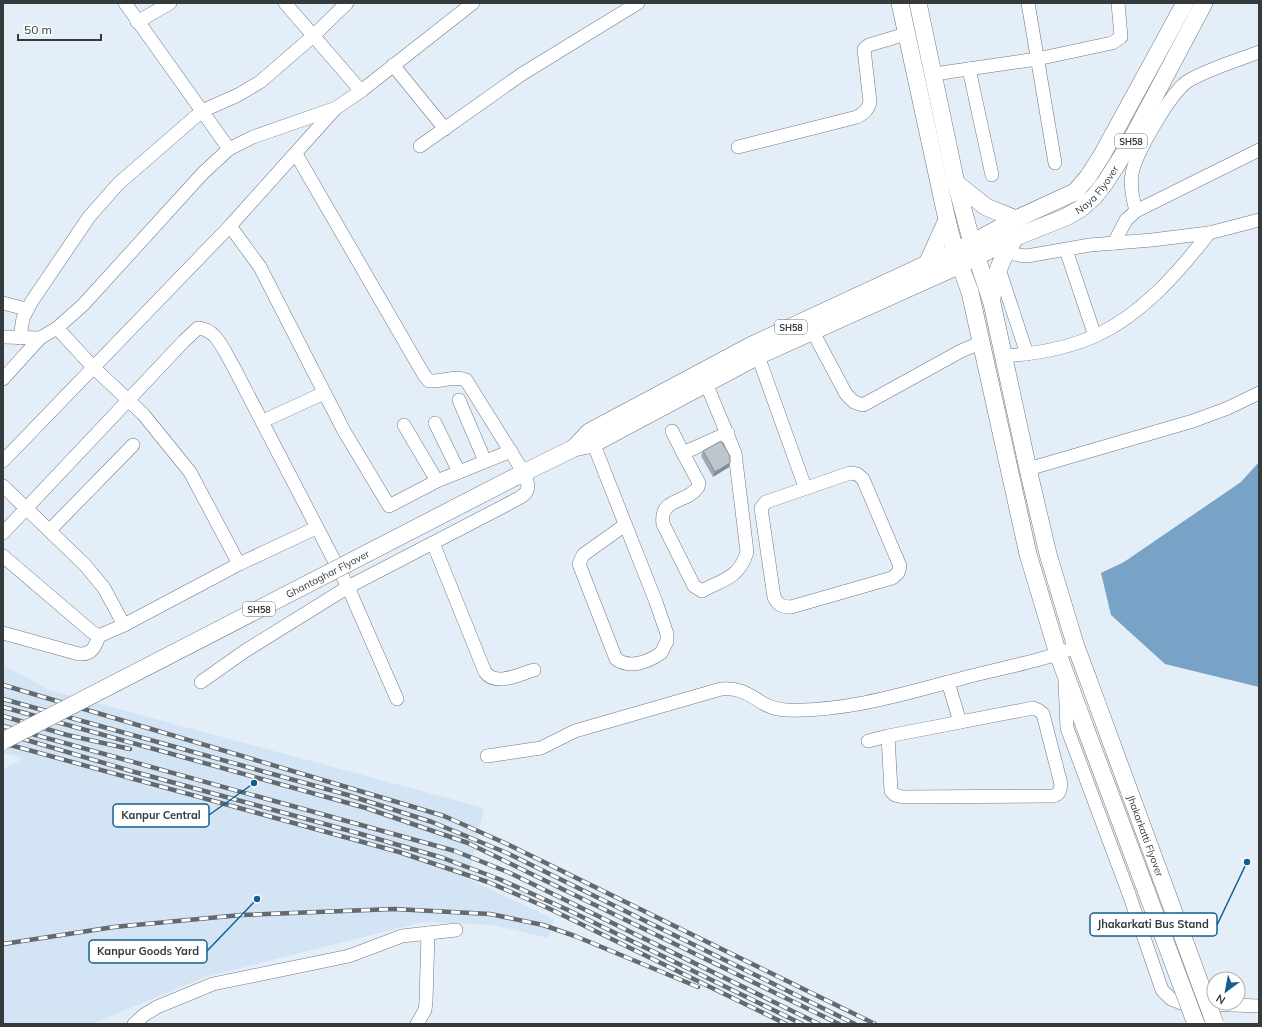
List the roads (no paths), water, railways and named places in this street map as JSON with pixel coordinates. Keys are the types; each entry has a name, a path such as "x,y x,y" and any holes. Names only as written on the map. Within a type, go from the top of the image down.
{"main road":[{"name":"Jhakarkatti Flyover","path":"900,3 947,220 957,258 970,292 980,343 1028,554 1064,674 1196,1024"},
{"path":"918,3 956,183 992,303"},
{"name":"Naya Flyover","path":"1016,219 1075,192 1088,177 1102,155 1185,3"},
{"name":"Naya Flyover","path":"1012,243 1066,217 1094,197 1105,183 1126,150 1204,3"},
{"path":"956,183 986,207 1016,219"},
{"name":"SH58","path":"520,475 704,379 814,332 975,250 1016,219"},
{"path":"927,264 947,220"},
{"path":"992,303 993,285 998,266 1012,243"},
{"name":"SH58","path":"975,250 1012,243"},
{"name":"SH58","path":"704,379 752,345 927,264 957,258"},
{"name":"Jhakarkatti Flyover","path":"992,303 1048,554 1076,647 1215,1024"},
{"name":"Ghantaghar Flyover","path":"3,741 520,475"}],"street":[{"path":"125,3 137,22 229,149"},
{"path":"137,22 170,3"},
{"path":"285,3 312,37 361,91"},
{"path":"20,338 26,309 89,217 118,184 202,111 250,88 312,37 347,3"},
{"path":"3,379 40,338 57,328 82,305 203,173 229,149 254,137 336,108 361,91 473,3"},
{"path":"420,146 522,74 638,3"},
{"path":"1028,3 1055,163"},
{"path":"934,74 1037,59 1118,41 1122,32 1118,3"},
{"path":"738,147 864,114 869,108 870,102 864,49 869,45 906,34"},
{"path":"1136,211 1131,184 1135,162 1168,101 1187,82 1259,52"},
{"path":"393,65 445,128"},
{"path":"969,69 992,175"},
{"path":"3,461 230,226 336,108"},
{"path":"1114,243 1126,220 1136,211 1259,150"},
{"path":"201,682 245,651 348,587 524,495 529,489 529,484 520,475 511,451 466,380 454,378 438,382 429,381 424,375 296,154"},
{"path":"1012,243 1018,255 1027,256 1114,243 1209,233 1259,220"},
{"path":"230,226 260,267 344,432 389,506 437,481 511,451"},
{"path":"1004,356 1026,354 1076,343 1095,336 1125,318 1153,295 1193,254 1209,233"},
{"path":"1066,250 1095,336"},
{"path":"998,266 1026,354"},
{"path":"3,303 26,309"},
{"path":"57,328 93,367 143,414 190,472 240,564"},
{"path":"3,533 198,328 207,328 215,336 222,347 263,421 316,528 348,587 397,699"},
{"path":"814,332 846,394 854,402 863,405 960,351 980,343"},
{"path":"3,337 40,338"},
{"path":"758,356 805,487"},
{"path":"672,431 699,483 698,487 665,508 661,515 663,524 694,586 702,591 738,572 747,552 735,453 728,433 704,379"},
{"path":"263,421 324,393"},
{"path":"1028,469 1193,420 1228,408 1259,393"},
{"path":"459,400 484,461"},
{"path":"434,423 459,472"},
{"path":"404,425 437,481"},
{"path":"683,453 728,433"},
{"path":"591,438 656,602 667,634 667,641 661,653 633,665 625,664 616,659 579,564 583,555 625,525"},
{"path":"50,530 133,445"},
{"path":"850,473 857,474 863,479 900,566 898,573 892,578 791,607 778,604 774,597 761,508 766,502 805,487 850,473"},
{"path":"3,486 85,565 104,588 124,625"},
{"path":"3,633 79,654 90,653 95,648 99,636 124,625 240,564 316,528"},
{"path":"432,543 485,672 490,678 497,680 534,670"},
{"path":"3,556 92,632 99,636"},
{"path":"487,756 541,748 574,731 721,688 741,689 767,706 776,709 820,709 848,706 1058,654 1076,647"},
{"path":"1064,674 1067,728 1129,894 1162,990 1171,999 1181,1003 1259,1006"},
{"path":"948,682 960,722"},
{"path":"868,741 888,736 1033,708 1043,714 1061,784 1060,792 1057,795 1052,796 895,795 891,791 888,736"},
{"path":"134,1024 144,1015 158,1007 213,984 349,956 389,939 456,930"},
{"path":"417,1024 425,1010 428,933"}],"water":[{"path":"1259,462 1259,687 1165,664 1111,615 1101,573 1124,562 1241,482"}],"railway":[{"path":"3,685 444,816 507,844 875,1024"},
{"path":"3,699 348,795 432,822 507,853 855,1024"},
{"path":"3,707 366,808 468,843 839,1024"},
{"path":"3,716 67,735 130,749"},
{"path":"3,726 455,851 510,873 819,1024"},
{"path":"3,733 131,771 443,858 499,879 568,910 802,1024"},
{"path":"3,743 399,852 488,882 548,908 786,1024"},
{"path":"3,944 114,927 241,915 394,909 490,914 543,925 575,936 698,987"}],"place":[{"name":"Kanpur Central","path":"254,783"},
{"name":"Jhakarkati Bus Stand","path":"1247,862"},
{"name":"Kanpur Goods Yard","path":"257,899"}]}
